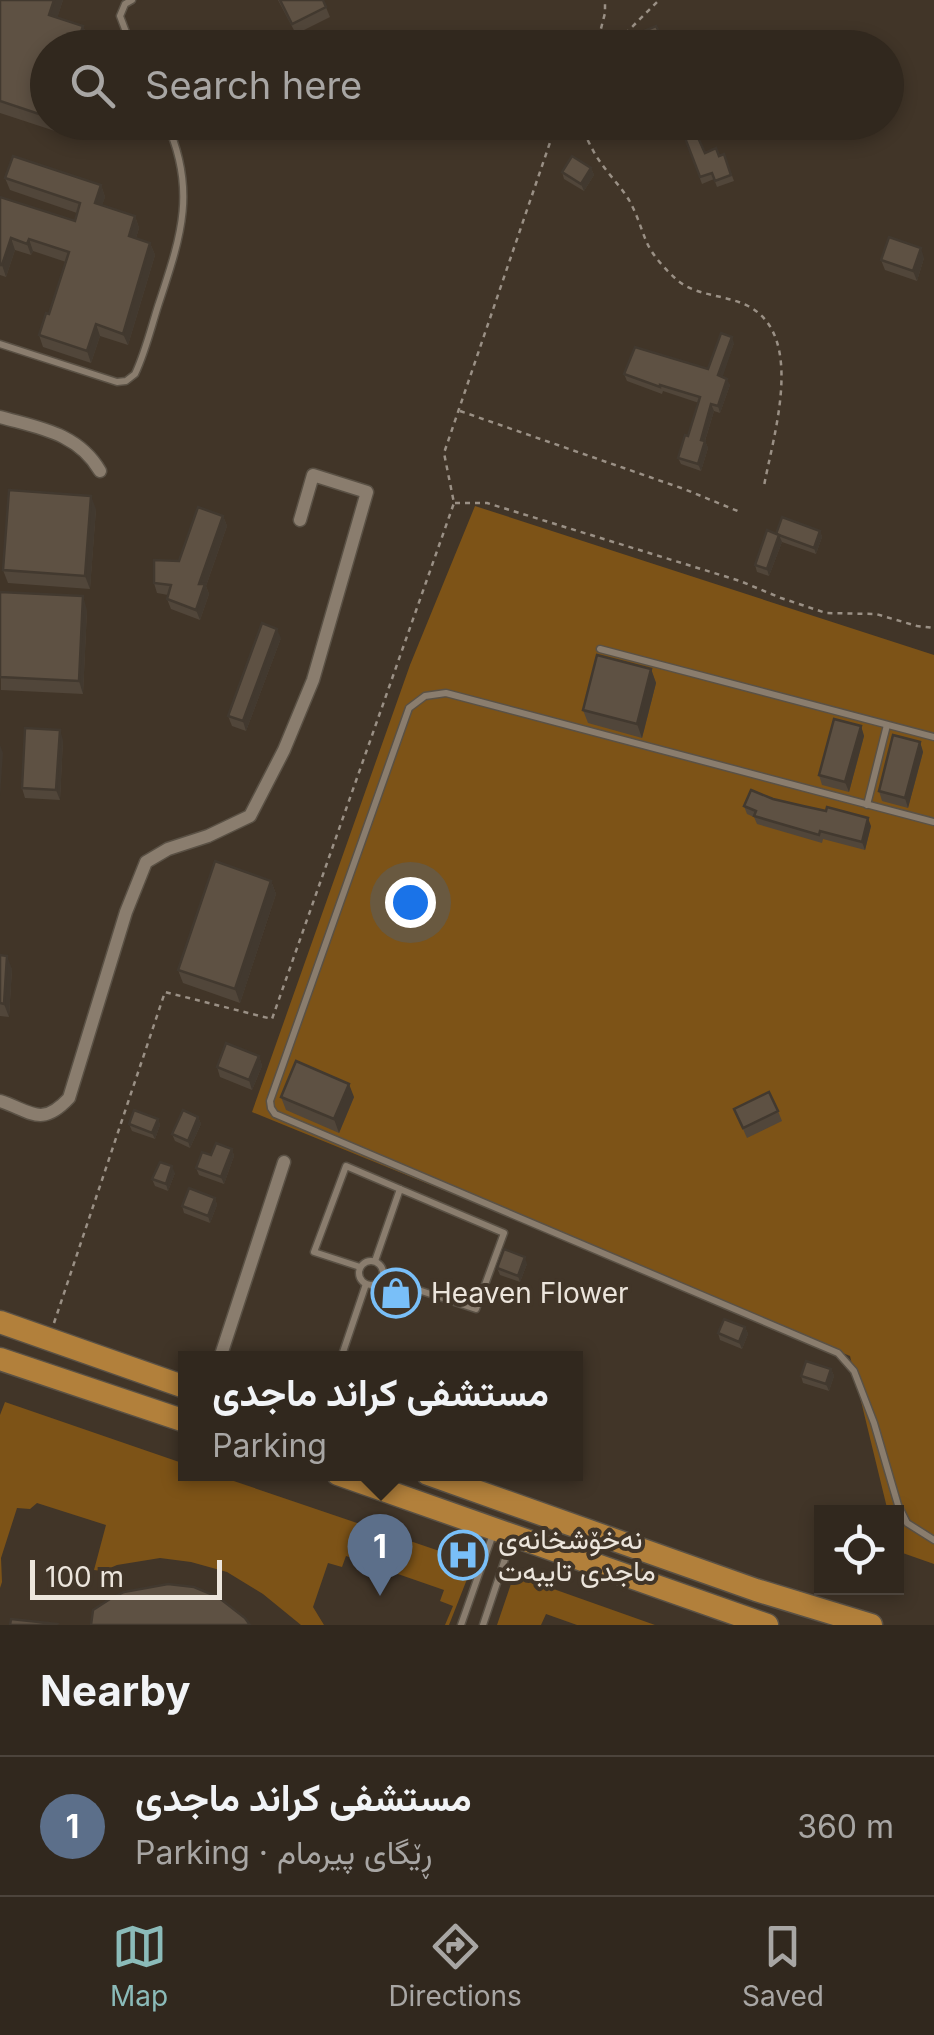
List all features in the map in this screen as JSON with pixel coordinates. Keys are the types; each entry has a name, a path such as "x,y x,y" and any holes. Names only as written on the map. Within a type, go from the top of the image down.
{"highway":[{"path":"0,1322 178,1385"},
{"path":"0,1359 178,1419"},
{"path":"358,1481 767,1625"},
{"path":"447,1481 756,1590 872,1625"},
{"path":"583,1562 592,1533"}],"street":[{"path":"0,416 72,440 92,457 100,471"},
{"path":"0,1101 30,1115 59,1109 69,1098 126,912 146,862 250,816 260,798 313,680 367,492 313,475 300,520"},
{"path":"222,1351 284,1162"}],"lane":[{"path":"124,30 120,16 125,4 132,0"},
{"path":"0,344 116,382 135,374 183,221 184,185 172,140"},
{"path":"600,650 934,737"},
{"path":"934,822 446,693 425,696 410,708 405,720 270,1100 275,1114 838,1354 854,1371 907,1524 934,1540"},
{"path":"866,804 886,726"},
{"path":"360,1267 314,1252 346,1166 504,1234 476,1309 382,1278"},
{"path":"375,1261 400,1189"},
{"path":"368,1260 375,1261 381,1266 382,1278 375,1284 366,1284 358,1275 360,1267 368,1260"},
{"path":"343,1351 366,1284"},
{"path":"460,1625 504,1532"},
{"path":"482,1625 504,1532"}],"path":[{"path":"601,30 605,0"},
{"path":"630,30 659,0"},
{"path":"48,1338 165,992 272,1019 454,503 444,453 550,140"},
{"path":"588,140 634,210 649,247 679,282 697,292 750,307 774,334 782,358 780,391 764,486"},
{"path":"458,410 684,488 740,512"},
{"path":"454,503 487,503 740,581 826,613 876,614 934,628"}],"shaded area":[{"path":"475,506 934,655 934,1564 904,1553 904,1505 886,1505 850,1356 252,1112 410,665"},
{"path":"5,1402 178,1462 178,1481 234,1481 460,1558 457,1567 469,1574 449,1625 445,1625 453,1606 440,1601 444,1590 346,1556 342,1567 328,1563 313,1607 324,1625 301,1625 263,1594 227,1572 191,1562 160,1558 94,1570 106,1525 37,1503 30,1509 17,1508 1,1558 0,1588 0,1415"},
{"path":"514,1575 655,1625 577,1625 546,1614 541,1625 497,1625"}],"building":[{"path":"0,0 54,0 49,15 83,26 82,30 30,30 30,111 0,101"},
{"path":"280,0 323,0 326,7 292,24"},
{"path":"686,140 699,140 705,153 716,148 719,156 724,154 731,175 715,181 712,173 700,177"},
{"path":"13,156 101,185 95,203 135,216 129,236 150,243 123,334 96,324 87,351 39,335 69,252 29,239 27,244 11,238 0,265 0,197 75,221 80,203 5,178"},
{"path":"572,156 591,168 581,184 562,172"},
{"path":"889,237 921,248 913,271 881,260"},
{"path":"721,333 732,337 718,375 727,379 718,406 711,404 698,464 678,458 700,397 624,374 635,347 708,369"},
{"path":"9,490 91,496 85,576 3,570"},
{"path":"198,507 223,516 199,584 205,584 196,610 167,599 171,585 154,583 154,560 179,561"},
{"path":"782,517 820,531 814,548 776,534"},
{"path":"767,530 779,535 767,569 755,565"},
{"path":"0,592 83,596 79,681 0,677"},
{"path":"262,623 277,629 243,721 228,716"},
{"path":"597,655 651,669 637,724 583,710"},
{"path":"834,719 861,726 845,782 819,775"},
{"path":"25,728 60,730 56,790 22,788"},
{"path":"893,735 920,742 905,798 879,791"},
{"path":"751,790 773,799 868,818 862,842 820,831 819,835 754,816 756,811 744,806"},
{"path":"215,861 271,881 235,989 178,970"},
{"path":"0,955 7,956 4,1004 0,1003"},
{"path":"226,1043 259,1056 249,1080 217,1067"},
{"path":"296,1061 349,1084 334,1119 281,1097"},
{"path":"769,1092 778,1111 743,1128 734,1109"},
{"path":"134,1110 158,1119 152,1133 129,1124"},
{"path":"183,1110 198,1117 188,1141 172,1134"},
{"path":"216,1143 232,1149 221,1177 196,1168 202,1152 211,1155"},
{"path":"160,1162 172,1166 166,1184 152,1179"},
{"path":"189,1188 215,1198 208,1216 182,1206"},
{"path":"504,1249 525,1257 518,1276 497,1268"},
{"path":"724,1319 745,1327 739,1342 718,1333"},
{"path":"806,1361 831,1369 826,1384 801,1376"},
{"path":"168,1584 194,1587 218,1597 250,1625 91,1625 93,1610 110,1599 124,1592"},
{"path":"11,1619 57,1624 10,1625"}],"place":[{"name":"Heaven Flower","path":"396,1293"},
{"name":"نەخۆشخانەی ماجدی تایبەت","path":"463,1555"},
{"name":"مستشفی کراند ماجدی","path":"380,1596"}]}
